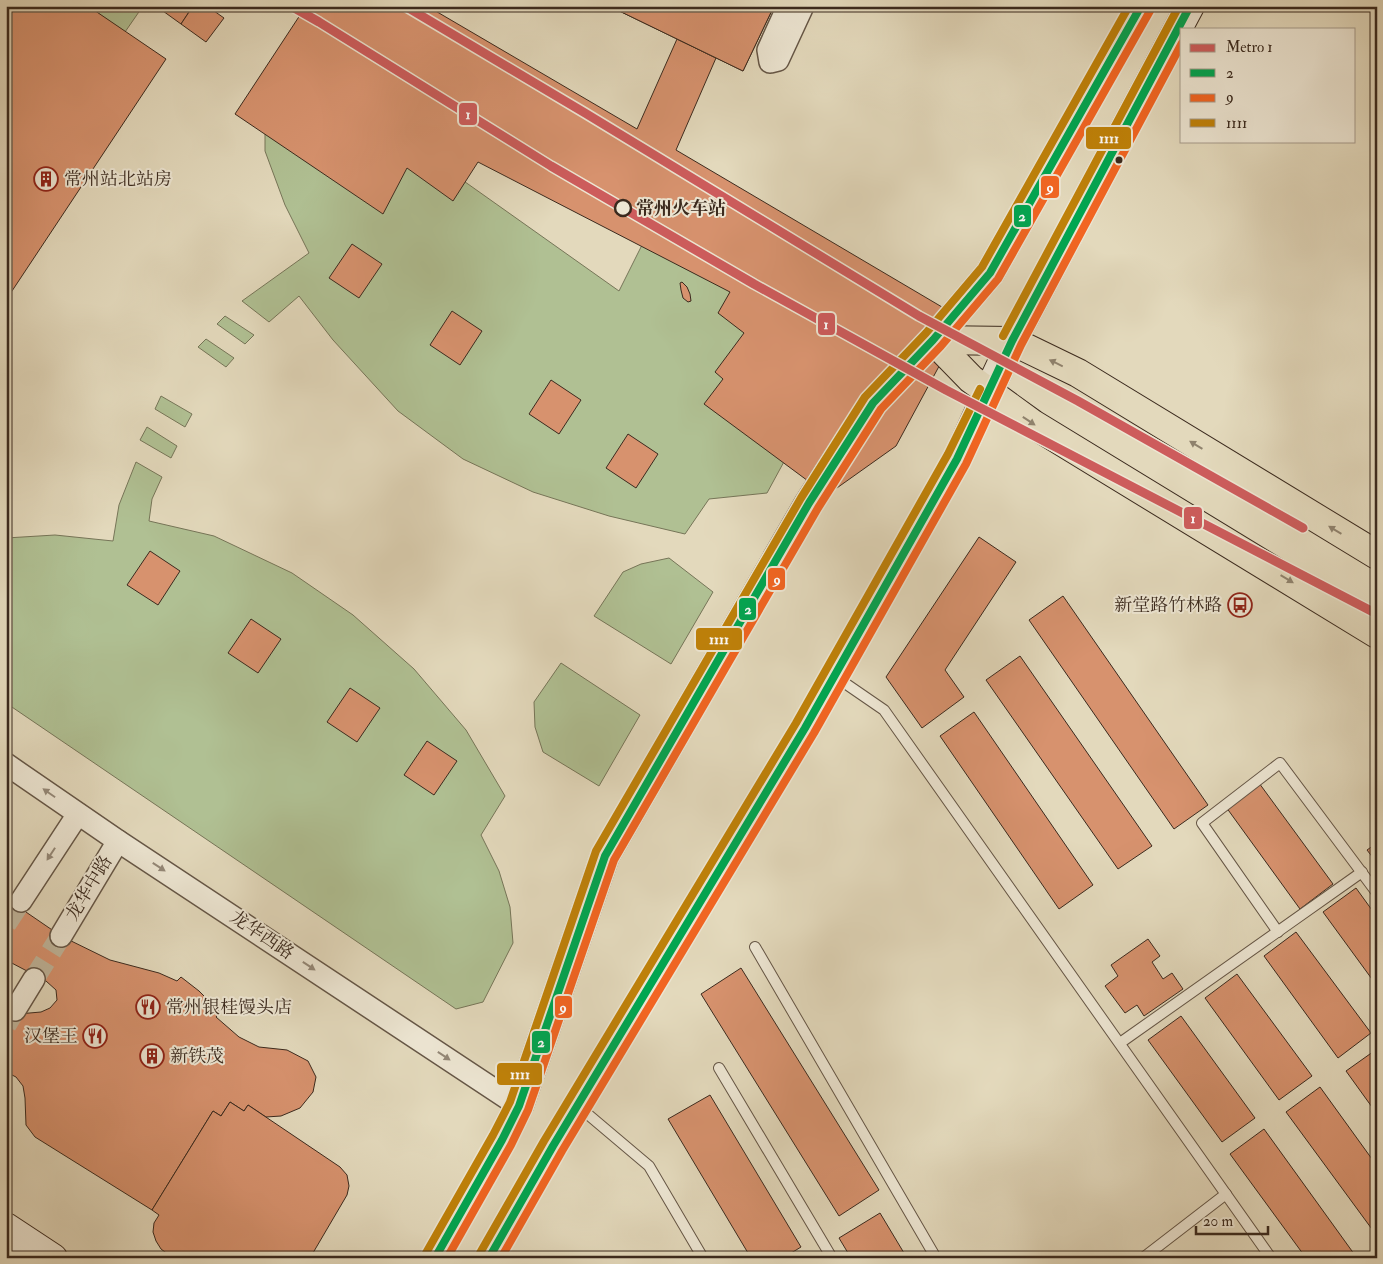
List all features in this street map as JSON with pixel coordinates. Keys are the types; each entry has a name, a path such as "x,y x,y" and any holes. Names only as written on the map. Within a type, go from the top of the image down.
{"main road":[{"path":"435,1258 502,1140 519,1106 605,856 809,503 873,403 933,340 990,273 1140,6"},
{"path":"489,1258 578,1105 800,736 957,459 980,386 1012,341 1190,6"},
{"path":"933,340 1012,341 1078,374 1377,555"},
{"path":"933,340 980,386 1033,424 1377,634"},
{"path":"6,1226 53,1258"},
{"path":"6,1253 13,1258"}],"street":[{"path":"788,6 768,50 770,62 778,60 803,6"},
{"name":"龙华西路","path":"6,764 118,841 519,1106"},
{"path":"21,901 78,814"},
{"name":"龙华中路","path":"61,936 118,841"},
{"path":"15,1010 34,979"}],"lane":[{"path":"835,676 884,710 1271,1258"},
{"path":"1278,932 1202,823 1280,763 1377,893"},
{"path":"1120,1043 1362,872"},
{"path":"755,946 936,1258"},
{"path":"719,1068 832,1258"},
{"path":"578,1105 649,1166 703,1258"},
{"path":"1144,1258 1226,1194"}],"green space":[{"path":"88,6 143,6 125,32"},
{"path":"265,95 444,167 619,291 654,221 861,320 767,493 709,499 685,534 609,516 533,492 463,459 398,411 333,340 299,296 269,322 242,301 309,253 285,205 265,151"},
{"path":"225,316 254,335 245,344 217,324"},
{"path":"206,339 234,358 226,367 198,347"},
{"path":"161,396 192,414 185,427 155,409"},
{"path":"147,427 177,446 171,458 140,440"},
{"path":"136,462 162,477 152,499 149,521 214,536 292,573 353,615 414,669 466,730 505,796 481,835 499,871 510,907 513,943 483,1002 456,1009 6,703 6,538 55,535 113,541 119,505"},
{"path":"669,558 713,592 671,664 594,616 623,572 641,564"},
{"path":"561,663 640,715 599,786 543,752 535,727 534,702"}],"building":[{"name":"常州站北站房","path":"6,6 88,6 166,59 6,300"},
{"path":"156,6 193,6 181,24"},
{"path":"193,6 207,6 224,18 206,42 181,24"},
{"name":"常州火车站","path":"306,6 427,6 637,129 677,39 716,58 676,150 964,320 896,446 827,495 704,404 723,379 715,372 744,333 718,313 730,292 478,162 453,201 407,168 383,214 235,114"},
{"path":"609,6 774,6 743,71"},
{"path":"609,6 774,6 743,71"},
{"path":"352,244 382,264 359,298 329,278"},
{"path":"682,282 687,287 691,301 688,302 683,298 680,283"},
{"path":"452,311 482,331 460,365 430,345"},
{"path":"551,380 581,400 559,434 529,414"},
{"path":"628,434 658,454 636,488 606,468"},
{"path":"979,537 1016,562 945,670 964,697 922,728 886,677"},
{"path":"150,551 180,571 158,605 127,585"},
{"path":"1063,596 1208,805 1174,829 1029,620"},
{"path":"251,619 281,639 258,673 228,653"},
{"path":"1020,656 1152,846 1118,869 986,680"},
{"path":"350,688 380,708 357,742 327,722"},
{"path":"974,712 1093,885 1059,909 940,736"},
{"path":"427,741 457,761 434,795 404,775"},
{"path":"1259,783 1333,884 1300,909 1226,807"},
{"path":"1377,843 1377,863 1367,850"},
{"path":"1356,888 1377,917 1377,986 1323,912"},
{"name":"新铁茂","path":"6,894 23,910 61,936 110,960 159,973 177,981 181,977 199,991 220,1012 216,1017 239,1037 259,1047 287,1050 308,1061 316,1077 313,1092 300,1108 281,1116 266,1117 248,1105 244,1111 230,1102 221,1116 213,1111 152,1210 35,1137 26,1125 23,1086 16,1077 6,1072 6,1011 18,1014 41,1012 50,1008 57,1000 56,990 46,981 6,960"},
{"path":"1296,932 1371,1033 1338,1058 1264,956"},
{"path":"1148,939 1160,956 1152,962 1163,979 1172,973 1183,989 1144,1016 1137,1005 1125,1013 1105,986 1118,976 1111,965"},
{"path":"741,968 879,1190 839,1216 701,994"},
{"path":"1237,974 1312,1076 1279,1100 1205,998"},
{"path":"1181,1016 1255,1118 1222,1142 1148,1040"},
{"path":"1377,1049 1377,1114 1346,1071"},
{"path":"1320,1087 1377,1166 1377,1236 1286,1112"},
{"path":"710,1095 801,1247 783,1258 751,1258 668,1119"},
{"path":"230,1102 244,1111 248,1105 340,1167 347,1175 349,1186 347,1195 310,1258 173,1258 161,1249 156,1241 153,1232 154,1223 159,1215 152,1210 213,1111 221,1116"},
{"path":"1264,1129 1357,1258 1306,1258 1230,1154"},
{"path":"880,1213 907,1258 851,1258 839,1238"}],"tunnel":[{"path":"6,924 21,901"},
{"path":"34,979 61,936"},
{"path":"6,1025 15,1010"}],"metro line":[{"name":"1","path":"291,6 551,166 754,284 946,390 1377,614"},
{"name":"1","path":"405,6 919,316 1078,401 1303,528"}],"transit line":[{"name":"1111","path":"426,1253 510,1102 596,851 801,498 865,397 926,333 982,267 1129,6"},
{"name":"2","path":"435,1258 502,1140 519,1106 605,856 809,503 873,403 933,340 990,273 1141,6"},
{"name":"1111","path":"1003,336 1179,6"},
{"name":"2","path":"489,1258 553,1146 805,728 957,459 1012,341 1190,6"},
{"name":"9","path":"447,1258 511,1145 528,1110 614,860 818,508 881,409 941,346 998,279 1150,11"},
{"name":"9","path":"501,1258 562,1151 814,733 966,464 1021,345 1180,47"},
{"name":"1111","path":"480,1253 544,1141 796,723 948,454 980,389"}],"place":[{"name":"常州站北站房","path":"46,179"},
{"name":"常州火车站","path":"623,208"},
{"name":"新堂路竹林路","path":"1240,605"},
{"name":"常州银桂馒头店","path":"148,1007"},
{"name":"汉堡王","path":"95,1036"},
{"name":"新铁茂","path":"152,1056"}]}
